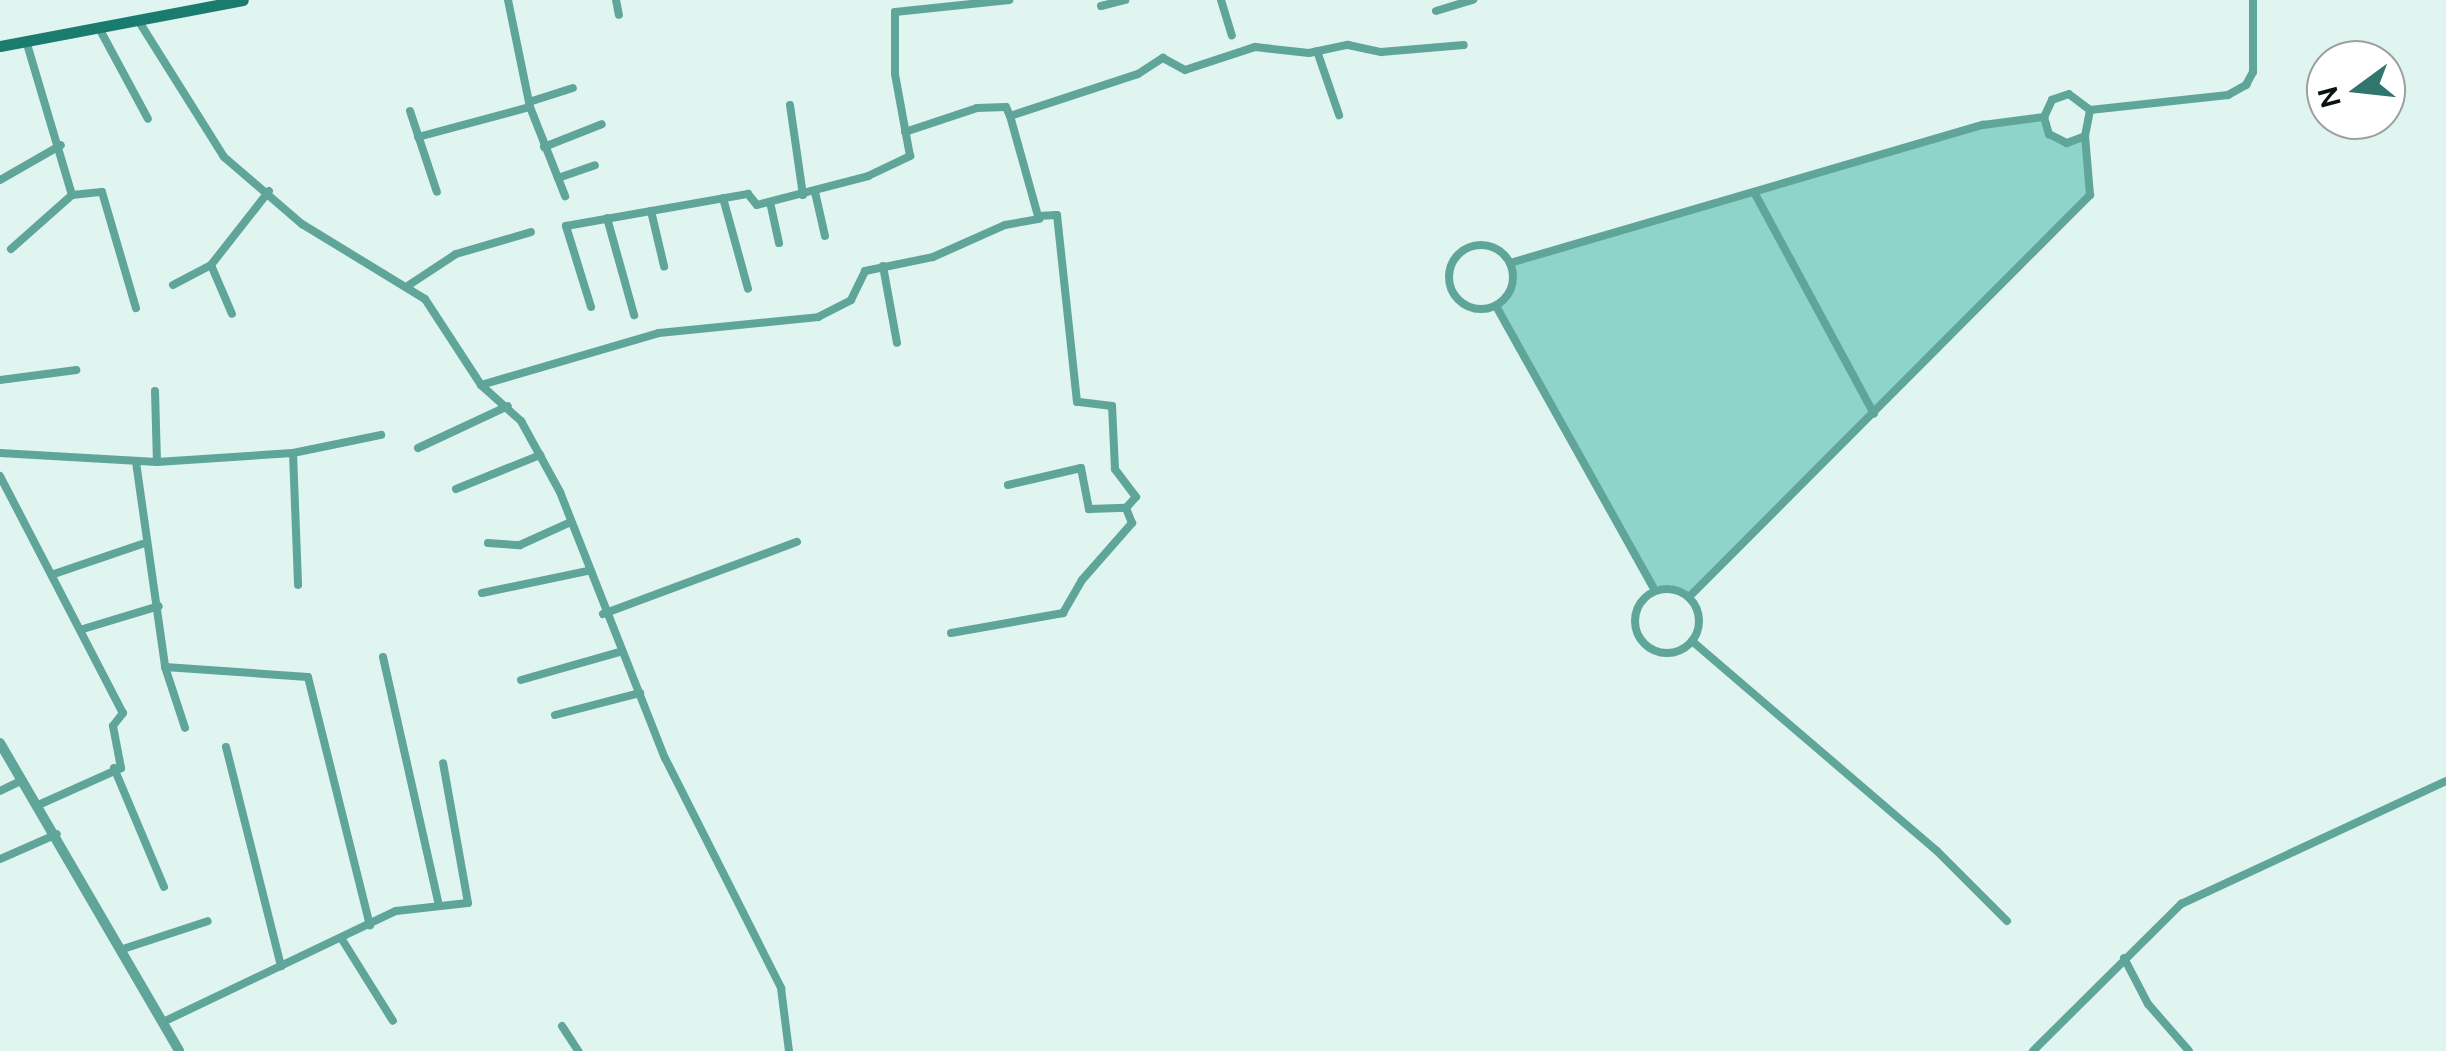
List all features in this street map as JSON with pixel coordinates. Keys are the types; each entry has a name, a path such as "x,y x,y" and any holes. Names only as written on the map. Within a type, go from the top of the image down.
{"main road":[{"path":"0,46 100,28 135,16 242,0"}],"street":[{"path":"508,0 530,105 565,196"},
{"path":"616,0 618,14"},
{"path":"590,307 564,228 752,194 756,205 815,192 910,156 895,12 1009,0"},
{"path":"1101,6 1125,0"},
{"path":"1222,0 1232,35"},
{"path":"1436,10 1473,0"},
{"path":"2090,110 2228,95 2246,86 2253,72 2252,0"},
{"path":"135,16 224,157 270,191 302,224 425,298 481,385 508,406 540,455 571,522 603,614 665,758 781,988 789,1051"},
{"path":"100,28 148,119"},
{"path":"26,41 62,145 72,195"},
{"path":"1010,116 1138,74 1163,58 1186,70 1255,47 1317,52 1464,46"},
{"path":"1317,52 1338,115"},
{"path":"418,137 530,105 573,88"},
{"path":"1496,306 1460,302 1450,267 1479,245 1510,263 1983,125 2044,116 2060,96 2078,97 2090,110"},
{"path":"790,106 803,194"},
{"path":"905,132 977,108 1006,107 1039,219"},
{"path":"1689,597 2090,195 2085,136 2090,110"},
{"path":"410,111 437,192"},
{"path":"2044,116 2057,140 2085,136"},
{"path":"544,147 602,124"},
{"path":"0,180 62,145"},
{"path":"558,178 595,165"},
{"path":"172,285 211,264 270,191"},
{"path":"10,249 72,195 102,192 136,308"},
{"path":"815,192 825,236"},
{"path":"1754,192 1874,414"},
{"path":"723,198 748,289"},
{"path":"770,202 779,243"},
{"path":"651,210 664,266"},
{"path":"481,385 686,327 818,317 851,300 864,270 933,257 1005,226 1057,215 1076,402 1112,406 1115,469 1136,497 1126,508 1089,509 1080,468 1008,485"},
{"path":"607,218 634,315"},
{"path":"408,285 456,254 531,232"},
{"path":"1496,306 1512,288 1510,263"},
{"path":"211,264 232,314"},
{"path":"883,266 896,343"},
{"path":"1496,306 1655,590 1689,597"},
{"path":"0,380 76,370"},
{"path":"155,391 157,462"},
{"path":"418,448 508,406"},
{"path":"0,454 157,462 294,453 381,435"},
{"path":"294,453 298,585"},
{"path":"456,489 540,455"},
{"path":"136,462 165,667 186,728"},
{"path":"0,476 122,707 113,726 124,764 36,806"},
{"path":"952,633 1063,613 1082,580 1132,523 1126,508"},
{"path":"488,543 520,545 571,522"},
{"path":"603,614 797,542"},
{"path":"54,574 142,544"},
{"path":"482,593 587,571"},
{"path":"1655,590 1637,608 1638,634 1646,645 1670,653 1692,642 1700,618 1689,597"},
{"path":"83,629 159,606"},
{"path":"1692,642 1938,851 2007,921"},
{"path":"521,680 619,652"},
{"path":"383,656 439,904"},
{"path":"165,667 308,678 370,924"},
{"path":"555,715 640,693"},
{"path":"0,743 57,834 180,1051"},
{"path":"226,747 281,966"},
{"path":"163,1022 342,941 396,911 472,899 443,763"},
{"path":"114,768 164,887"},
{"path":"0,791 23,780"},
{"path":"2033,1051 2124,958 2193,897 2446,781"},
{"path":"0,858 57,834"},
{"path":"123,948 208,920"},
{"path":"342,941 393,1021"},
{"path":"2124,958 2148,1004 2189,1051"},
{"path":"562,1026 578,1051"}],"green space":[{"path":"2044,117 2045,126 2067,143 2085,136 2090,195 1689,597 1655,590 1496,306 1512,288 1510,263 1983,125"}]}
